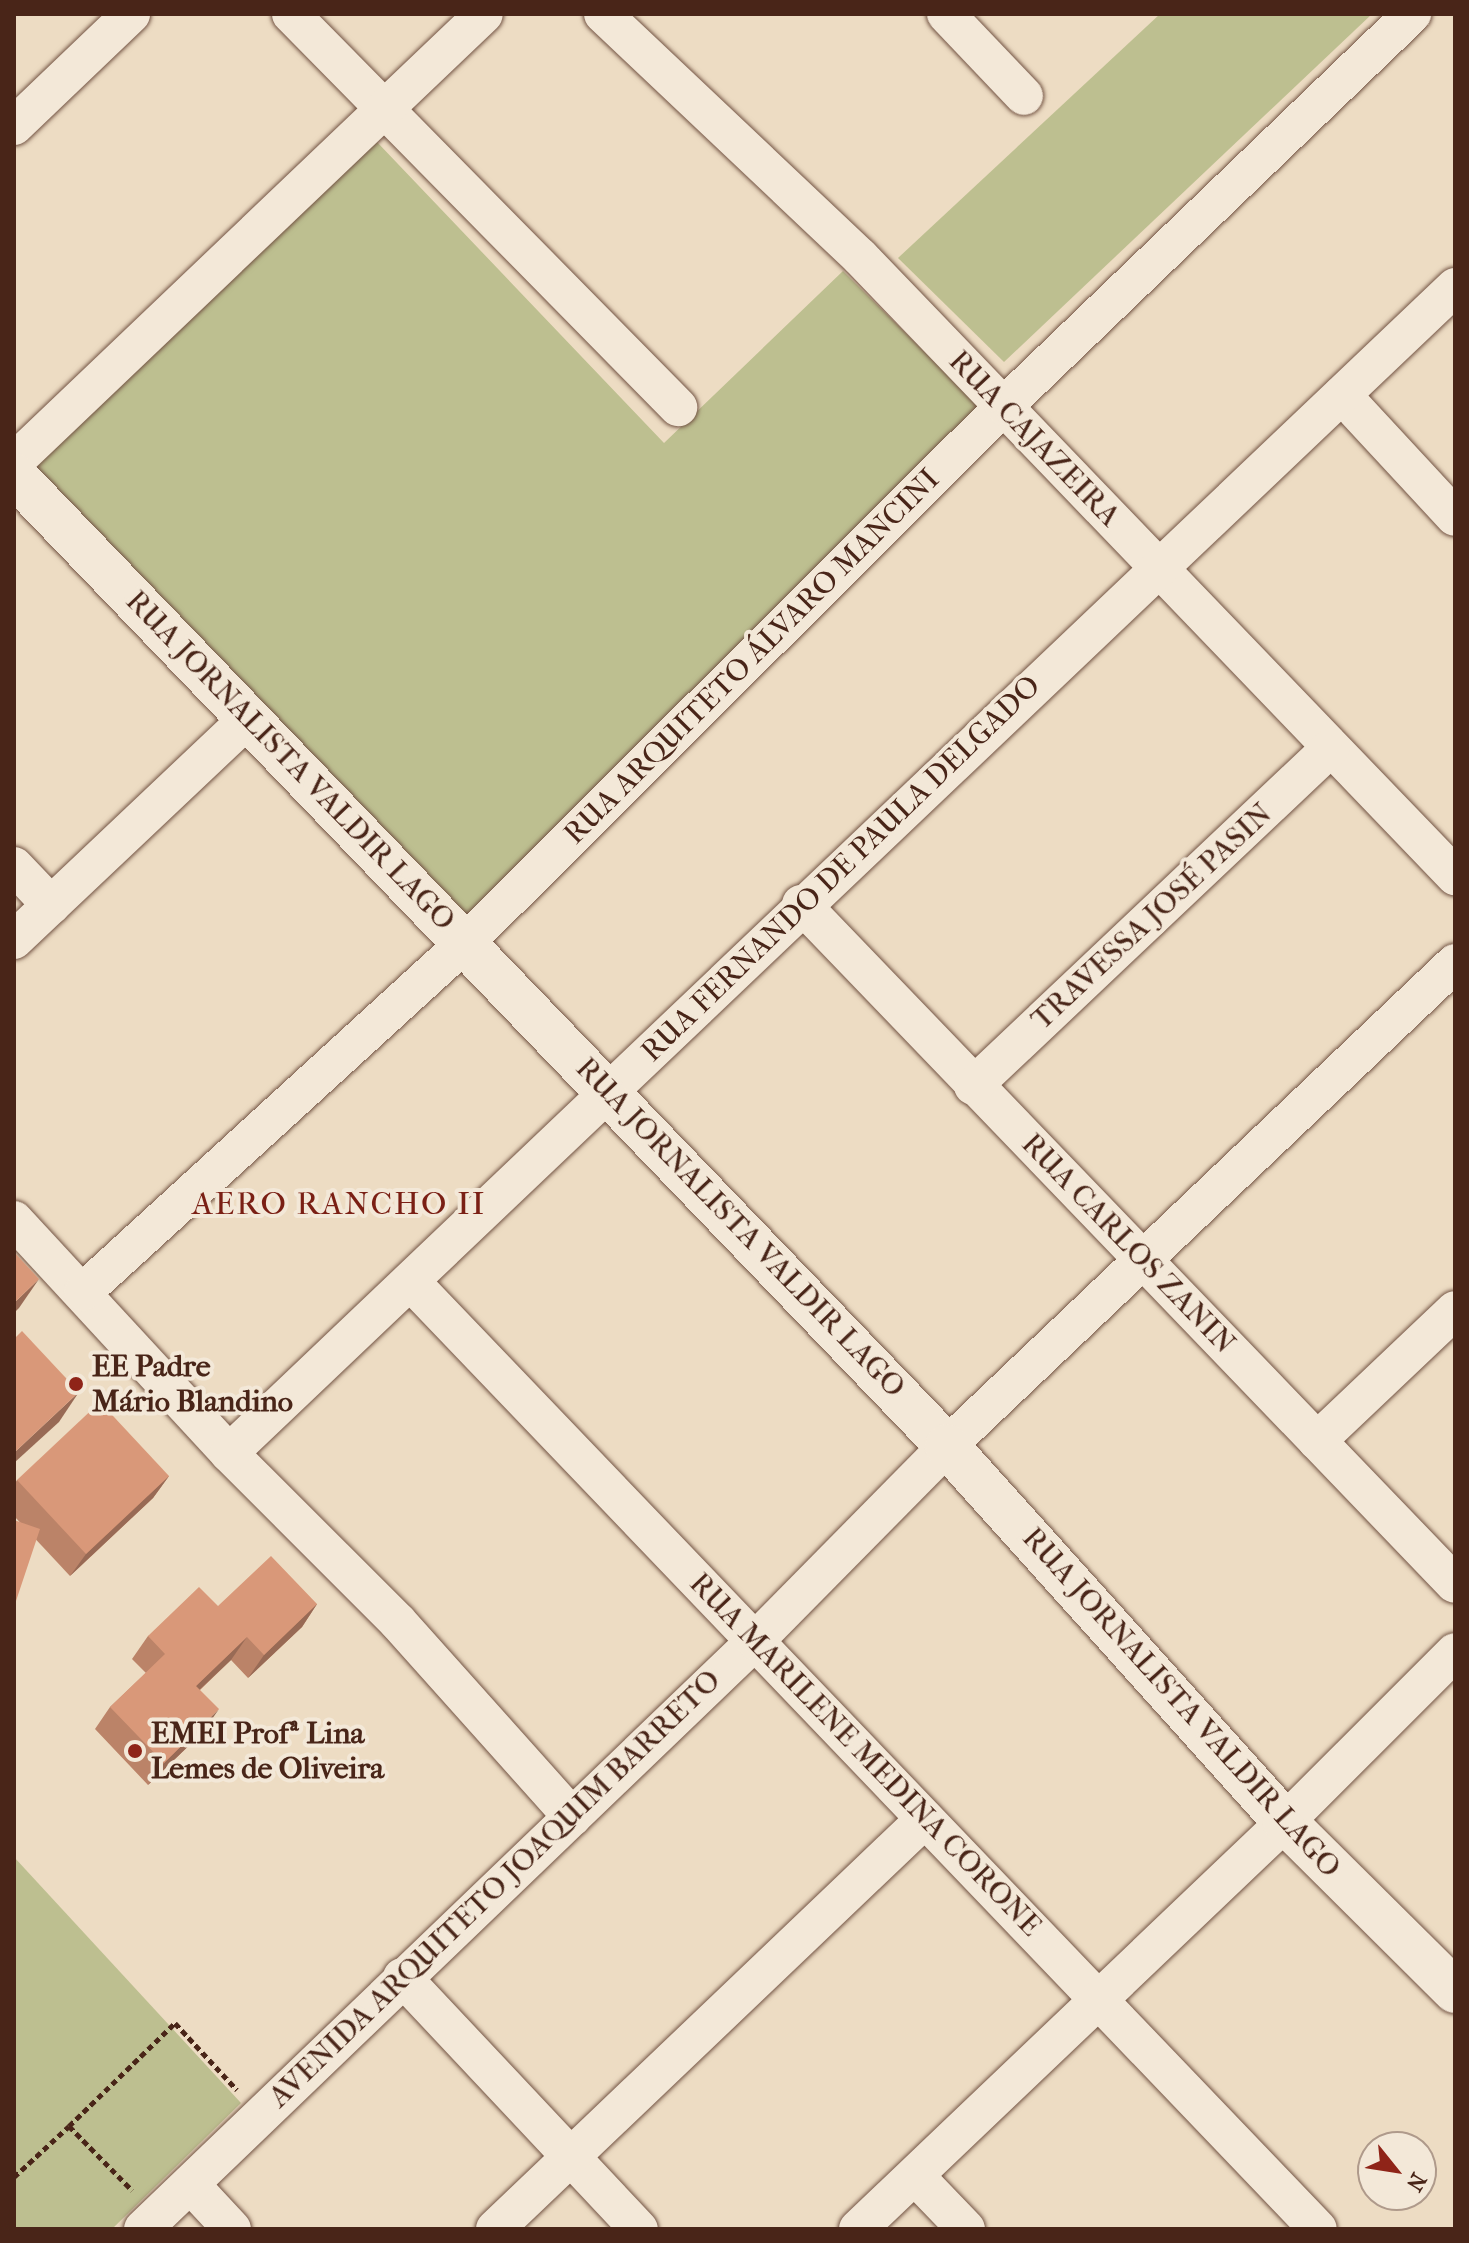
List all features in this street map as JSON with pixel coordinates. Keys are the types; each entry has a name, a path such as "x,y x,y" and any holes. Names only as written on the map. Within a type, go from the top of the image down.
{"street":[{"path":"14,126 131,14"},
{"path":"291,14 387,108 678,407"},
{"path":"14,462 484,14"},
{"name":"RUA CAJAZEIRA","path":"603,14 860,257 1455,876"},
{"path":"946,14 1024,96"},
{"name":"RUA ARQUITETO ÁLVARO MANCINI","path":"83,1292 466,942 1004,406 1412,14"},
{"name":"RUA FERNANDO DE PAULA DELGADO","path":"229,1453 610,1092 801,904 1156,566 1455,287"},
{"path":"1342,395 1455,517"},
{"name":"RUA JORNALISTA VALDIR LAGO","path":"14,475 947,1446 1285,1822 1455,1991"},
{"path":"14,940 247,720"},
{"name":"TRAVESSA JOSÉ PASIN","path":"973,1086 1331,748"},
{"path":"14,866 51,905"},
{"name":"RUA CARLOS ZANIN","path":"801,904 1455,1584"},
{"name":"AVENIDA ARQUITETO JOAQUIM BARRETO","path":"151,2222 259,2113 755,1641 947,1446 1455,963"},
{"path":"14,1220 229,1453 397,1621 572,1817"},
{"name":"RUA MARILENE MEDINA CORONE","path":"411,1282 1318,2229"},
{"path":"1317,1441 1455,1310"},
{"path":"858,2229 1100,2001 1455,1652"},
{"path":"495,2229 925,1819"},
{"path":"402,1977 639,2229"},
{"path":"916,2177 966,2229"},
{"path":"191,2185 232,2229"}],"path":[{"path":"14,2177 175,2023 259,2113"},
{"path":"69,2126 151,2222"}],"green space":[{"path":"1160,14 1372,14 1004,362 898,258"},
{"path":"377,142 664,443 843,271 979,406 468,924 34,464"},
{"path":"14,1857 241,2103 112,2229 14,2229"}],"building":[{"path":"14,1252 39,1279 14,1303"},
{"path":"22,1331 79,1392 16,1451 14,1339"},
{"path":"100,1402 169,1476 86,1554 17,1480"},
{"path":"14,1520 40,1529 14,1607"},
{"path":"271,1556 317,1604 264,1655 247,1637 196,1686 219,1709 164,1763 110,1707 165,1654 148,1636 199,1587 218,1606"}],"place":[{"name":"EE Padre Mário Blandino","path":"76,1384"},
{"name":"EMEI Profª Lina Lemes de Oliveira","path":"135,1751"}],"district":[{"name":"AERO RANCHO II","path":"339,1204"}]}
